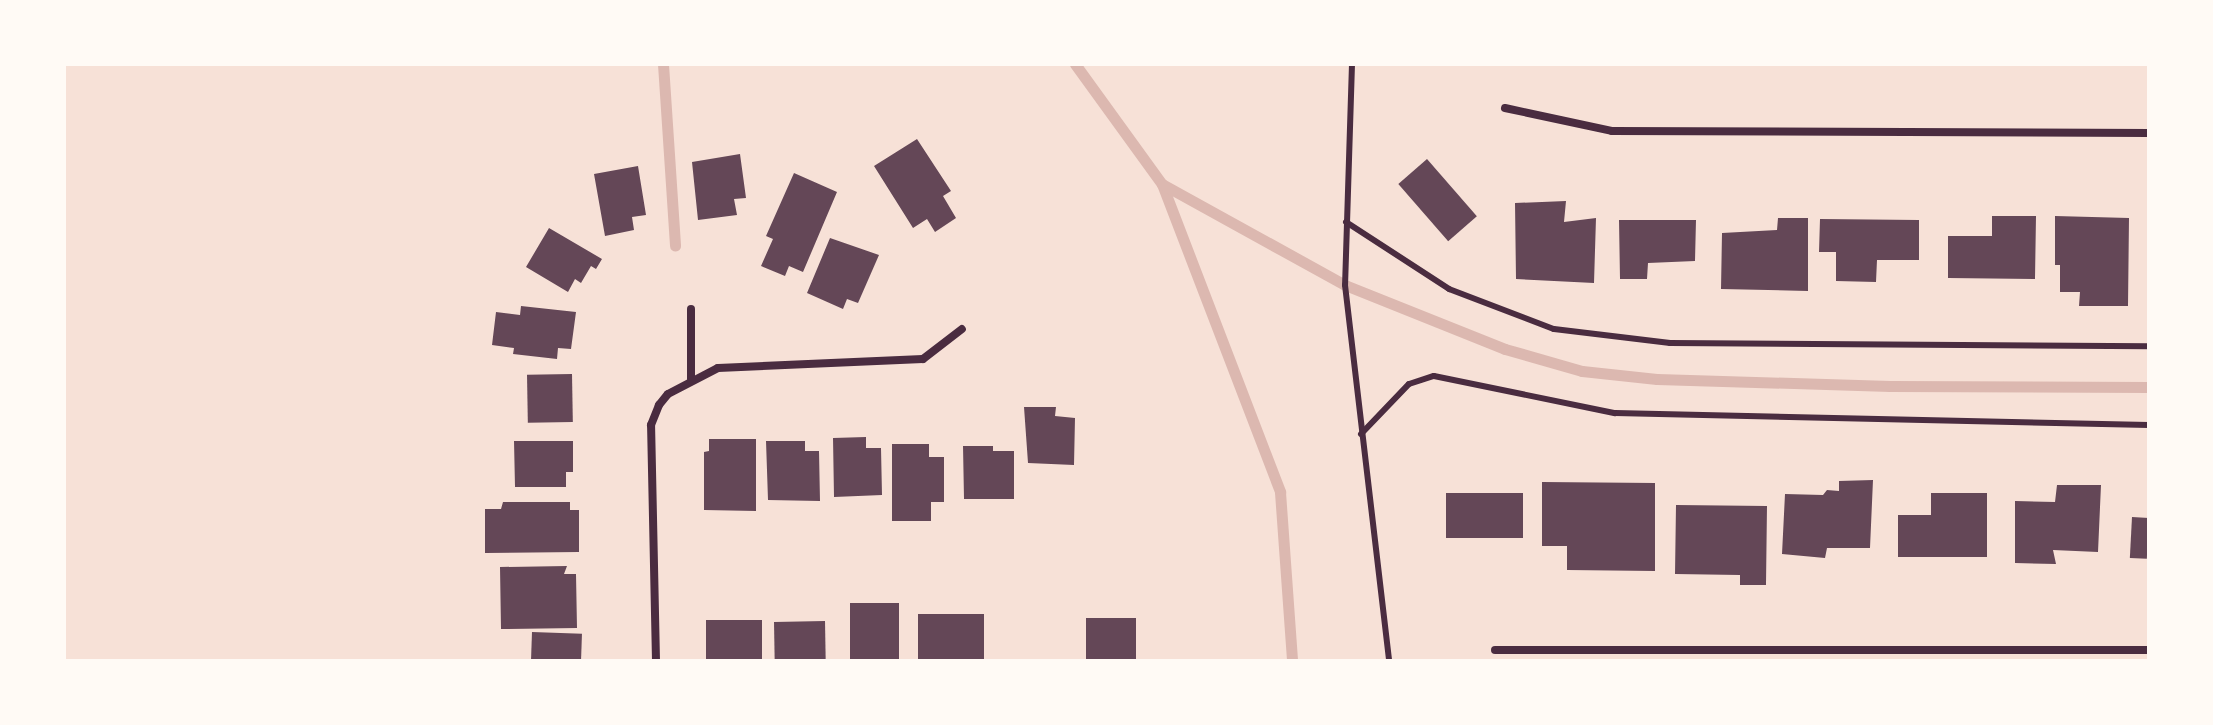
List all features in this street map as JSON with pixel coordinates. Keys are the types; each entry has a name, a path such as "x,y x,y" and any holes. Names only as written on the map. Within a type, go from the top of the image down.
{"street":[{"path":"1505,108 1612,131 2149,133"},
{"path":"691,309 691,379"},
{"path":"656,661 651,425 659,405 668,394 691,379 718,368 923,359 962,329"},
{"path":"1495,650 2149,650"}],"lane":[{"path":"1352,64 1345,285 1389,661"},
{"path":"1346,222 1449,289 1554,329 1670,343 2149,346"},
{"path":"1361,434 1409,384 1434,376 1615,413 2149,425"}],"building":[{"path":"917,139 951,191 943,196 956,218 935,232 927,219 913,228 874,166"},
{"path":"740,154 746,198 734,199 737,215 698,220 692,162"},
{"path":"1427,159 1477,216 1448,241 1398,184"},
{"path":"638,166 646,215 632,217 634,230 605,236 594,174"},
{"path":"794,173 837,192 803,272 789,266 785,276 761,266 773,239 766,236"},
{"path":"1566,201 1564,222 1596,218 1594,283 1516,279 1515,203"},
{"path":"1992,216 2036,216 2035,279 1948,278 1948,236 1992,236"},
{"path":"2055,216 2129,218 2128,306 2079,306 2080,292 2060,292 2060,265 2055,265"},
{"path":"1778,218 1808,218 1808,291 1721,289 1722,233 1777,230"},
{"path":"1820,219 1919,220 1919,260 1877,260 1876,282 1836,281 1836,252 1819,252"},
{"path":"1619,220 1696,220 1695,261 1648,263 1647,279 1620,279"},
{"path":"549,228 602,259 596,269 591,266 581,283 575,279 568,292 526,267"},
{"path":"830,238 879,255 858,303 847,299 843,309 807,293"},
{"path":"521,306 576,312 571,349 558,348 557,359 513,354 514,348 492,345 496,312 520,315"},
{"path":"572,374 573,422 528,423 527,375"},
{"path":"1024,407 1056,407 1055,416 1075,418 1074,465 1028,463"},
{"path":"866,437 866,448 881,448 882,495 834,497 833,438"},
{"path":"709,439 756,439 756,511 704,510 704,452 709,451"},
{"path":"514,441 573,441 573,472 566,472 566,487 515,487"},
{"path":"766,441 805,441 805,451 819,451 820,501 768,500"},
{"path":"892,444 929,444 929,457 944,457 944,502 931,502 931,521 892,521"},
{"path":"963,446 993,446 993,451 1014,451 1014,499 964,499"},
{"path":"1873,480 1870,548 1827,548 1825,558 1782,554 1785,494 1823,495 1827,490 1839,491 1839,481"},
{"path":"1542,482 1655,483 1655,571 1567,570 1567,546 1542,546"},
{"path":"2057,485 2101,485 2098,552 2053,550 2056,564 2015,563 2015,501 2055,502"},
{"path":"1446,493 1523,493 1523,538 1446,538"},
{"path":"1931,493 1987,493 1987,557 1898,557 1898,515 1931,515"},
{"path":"503,502 570,502 570,510 579,510 579,552 485,553 485,509 501,509"},
{"path":"1676,505 1767,506 1766,585 1740,585 1740,575 1675,574"},
{"path":"2132,517 2149,518 2147,559 2130,558"},
{"path":"567,566 564,574 576,574 577,628 501,629 500,567"},
{"path":"850,603 899,603 899,661 850,661"},
{"path":"918,614 984,614 984,661 918,661"},
{"path":"1086,618 1136,618 1136,661 1086,661"},
{"path":"706,620 762,620 762,661 706,661"},
{"path":"825,621 826,661 775,661 774,622"},
{"path":"532,632 582,634 581,661 531,661"}],"waterway":[{"path":"663,64 675,246"},
{"path":"1075,64 1162,184 1280,492 1292,661"},
{"path":"1162,184 1345,285 1505,349 1582,371 1657,379 1890,386 2149,387"}]}
